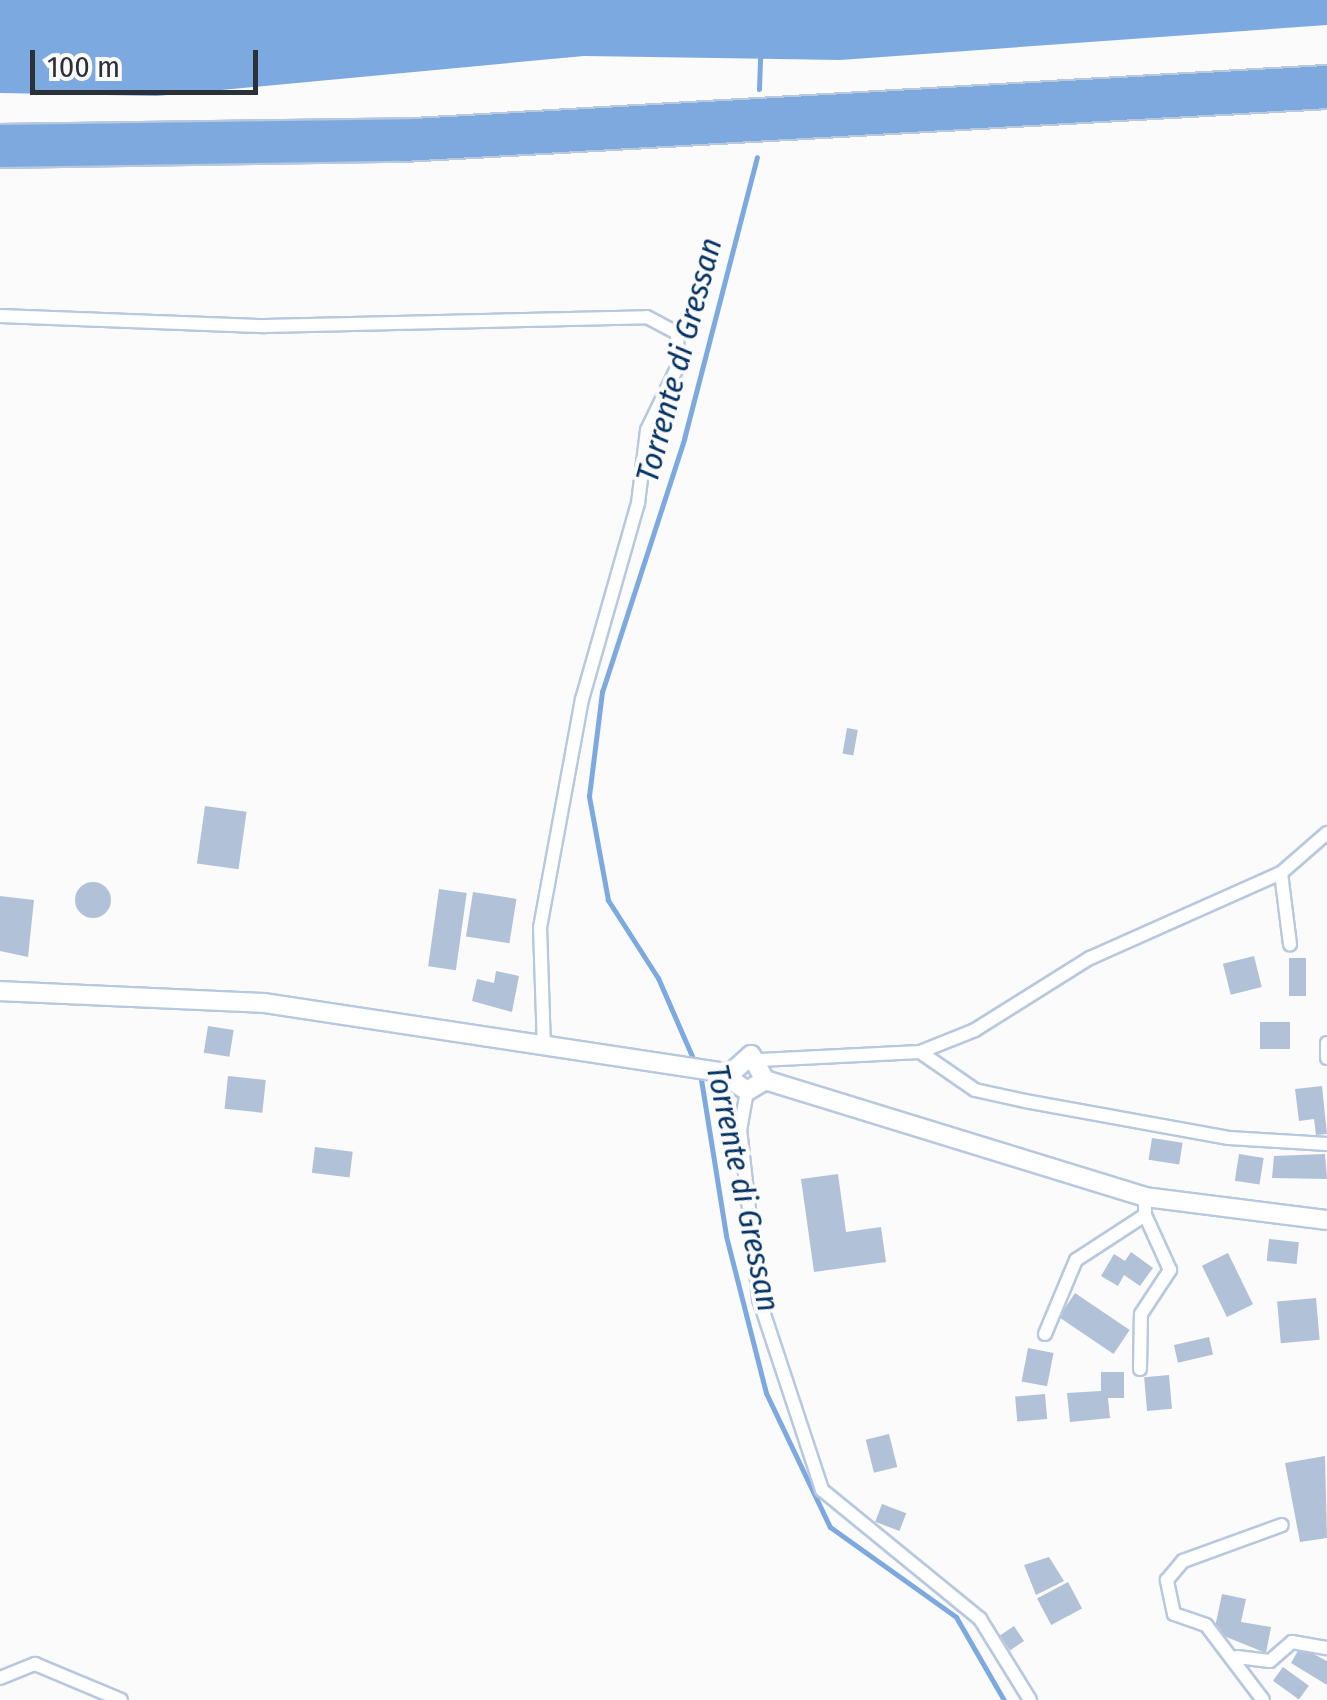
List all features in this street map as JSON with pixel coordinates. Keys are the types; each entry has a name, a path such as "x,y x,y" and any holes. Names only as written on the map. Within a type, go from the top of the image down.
{"highway":[{"path":"0,136 414,130 1327,77"},
{"path":"0,156 403,150 1327,97"}],"main road":[{"path":"0,990 264,1004 730,1074 746,1091 765,1080 1145,1206 1327,1220"},
{"path":"730,1074 741,1057 760,1060 765,1080"}],"street":[{"path":"0,316 264,326 647,317 677,333 678,366 647,430 638,503 582,699 540,927 544,1048"},
{"path":"760,1060 920,1052 975,1030 1090,958 1281,873 1327,833"},
{"path":"1281,873 1290,944"},
{"path":"1327,1043 1327,1058"},
{"path":"920,1052 975,1090 1229,1138 1327,1144"},
{"path":"746,1091 740,1130 758,1299 822,1490 980,1619 1030,1700"},
{"path":"1045,1334 1076,1260 1145,1206 1170,1270 1141,1314 1140,1369"},
{"path":"1263,1700 1237,1657 1206,1625 1174,1614 1168,1580 1183,1561 1282,1526"},
{"path":"1237,1657 1270,1661 1292,1642 1327,1648"},
{"path":"0,1678 35,1664 122,1700"}],"water":[{"path":"0,0 1327,0 1327,25 840,60 584,56 157,96 0,93"}],"building":[{"path":"847,728 858,730 853,756 842,754"},
{"path":"205,806 247,812 239,869 197,863"},
{"path":"93,882 106,887 111,900 106,913 93,918 80,913 75,900 80,887"},
{"path":"439,889 467,893 456,970 428,966"},
{"path":"473,892 516,899 509,943 466,936"},
{"path":"0,896 34,900 28,957 0,951"},
{"path":"1254,956 1262,987 1231,995 1223,964"},
{"path":"1289,958 1306,958 1306,996 1289,996"},
{"path":"496,971 519,976 512,1012 472,1001 477,979 494,983"},
{"path":"1260,1022 1290,1022 1290,1049 1260,1049"},
{"path":"208,1026 234,1030 229,1057 204,1053"},
{"path":"228,1076 266,1080 262,1113 225,1109"},
{"path":"1322,1086 1327,1134 1316,1135 1314,1119 1299,1121 1295,1089"},
{"path":"1152,1138 1183,1143 1179,1165 1149,1160"},
{"path":"315,1147 353,1152 350,1177 312,1173"},
{"path":"1239,1154 1264,1158 1259,1185 1235,1181"},
{"path":"1325,1154 1327,1179 1272,1178 1274,1156"},
{"path":"838,1174 846,1232 881,1227 886,1262 814,1272 801,1179"},
{"path":"1269,1239 1299,1242 1297,1264 1267,1261"},
{"path":"1131,1252 1153,1268 1140,1286 1124,1275 1118,1286 1101,1276 1114,1254 1125,1261"},
{"path":"1228,1253 1253,1304 1227,1317 1202,1266"},
{"path":"1075,1293 1130,1330 1113,1354 1059,1317"},
{"path":"1316,1298 1320,1340 1281,1343 1277,1301"},
{"path":"1209,1337 1213,1355 1178,1363 1174,1345"},
{"path":"1028,1348 1054,1353 1047,1386 1022,1381"},
{"path":"1101,1372 1124,1372 1124,1398 1108,1398 1110,1418 1070,1422 1067,1393 1101,1391"},
{"path":"1169,1375 1172,1409 1147,1411 1144,1377"},
{"path":"1045,1394 1047,1419 1017,1422 1015,1397"},
{"path":"889,1434 897,1467 874,1473 866,1440"},
{"path":"1325,1456 1327,1538 1300,1542 1285,1463"},
{"path":"882,1504 906,1513 899,1531 875,1522"},
{"path":"1049,1557 1064,1581 1036,1595 1024,1565"},
{"path":"1068,1582 1082,1608 1051,1625 1037,1598"},
{"path":"1222,1594 1246,1599 1241,1622 1271,1627 1266,1653 1214,1632"},
{"path":"1014,1626 1024,1641 1010,1650 1000,1636"},
{"path":"1300,1647 1327,1661 1327,1685 1291,1663"},
{"path":"1283,1667 1309,1686 1299,1700 1273,1681"}],"waterway":[{"name":"Torrente di Gressan","path":"759,89 760,57"},
{"name":"Torrente di Gressan","path":"695,1063 658,978 608,900 589,796 602,692 684,439 757,157"},
{"name":"Torrente di Gressan","path":"700,1073 726,1236 766,1393 830,1527 956,1617 1004,1700"}]}
